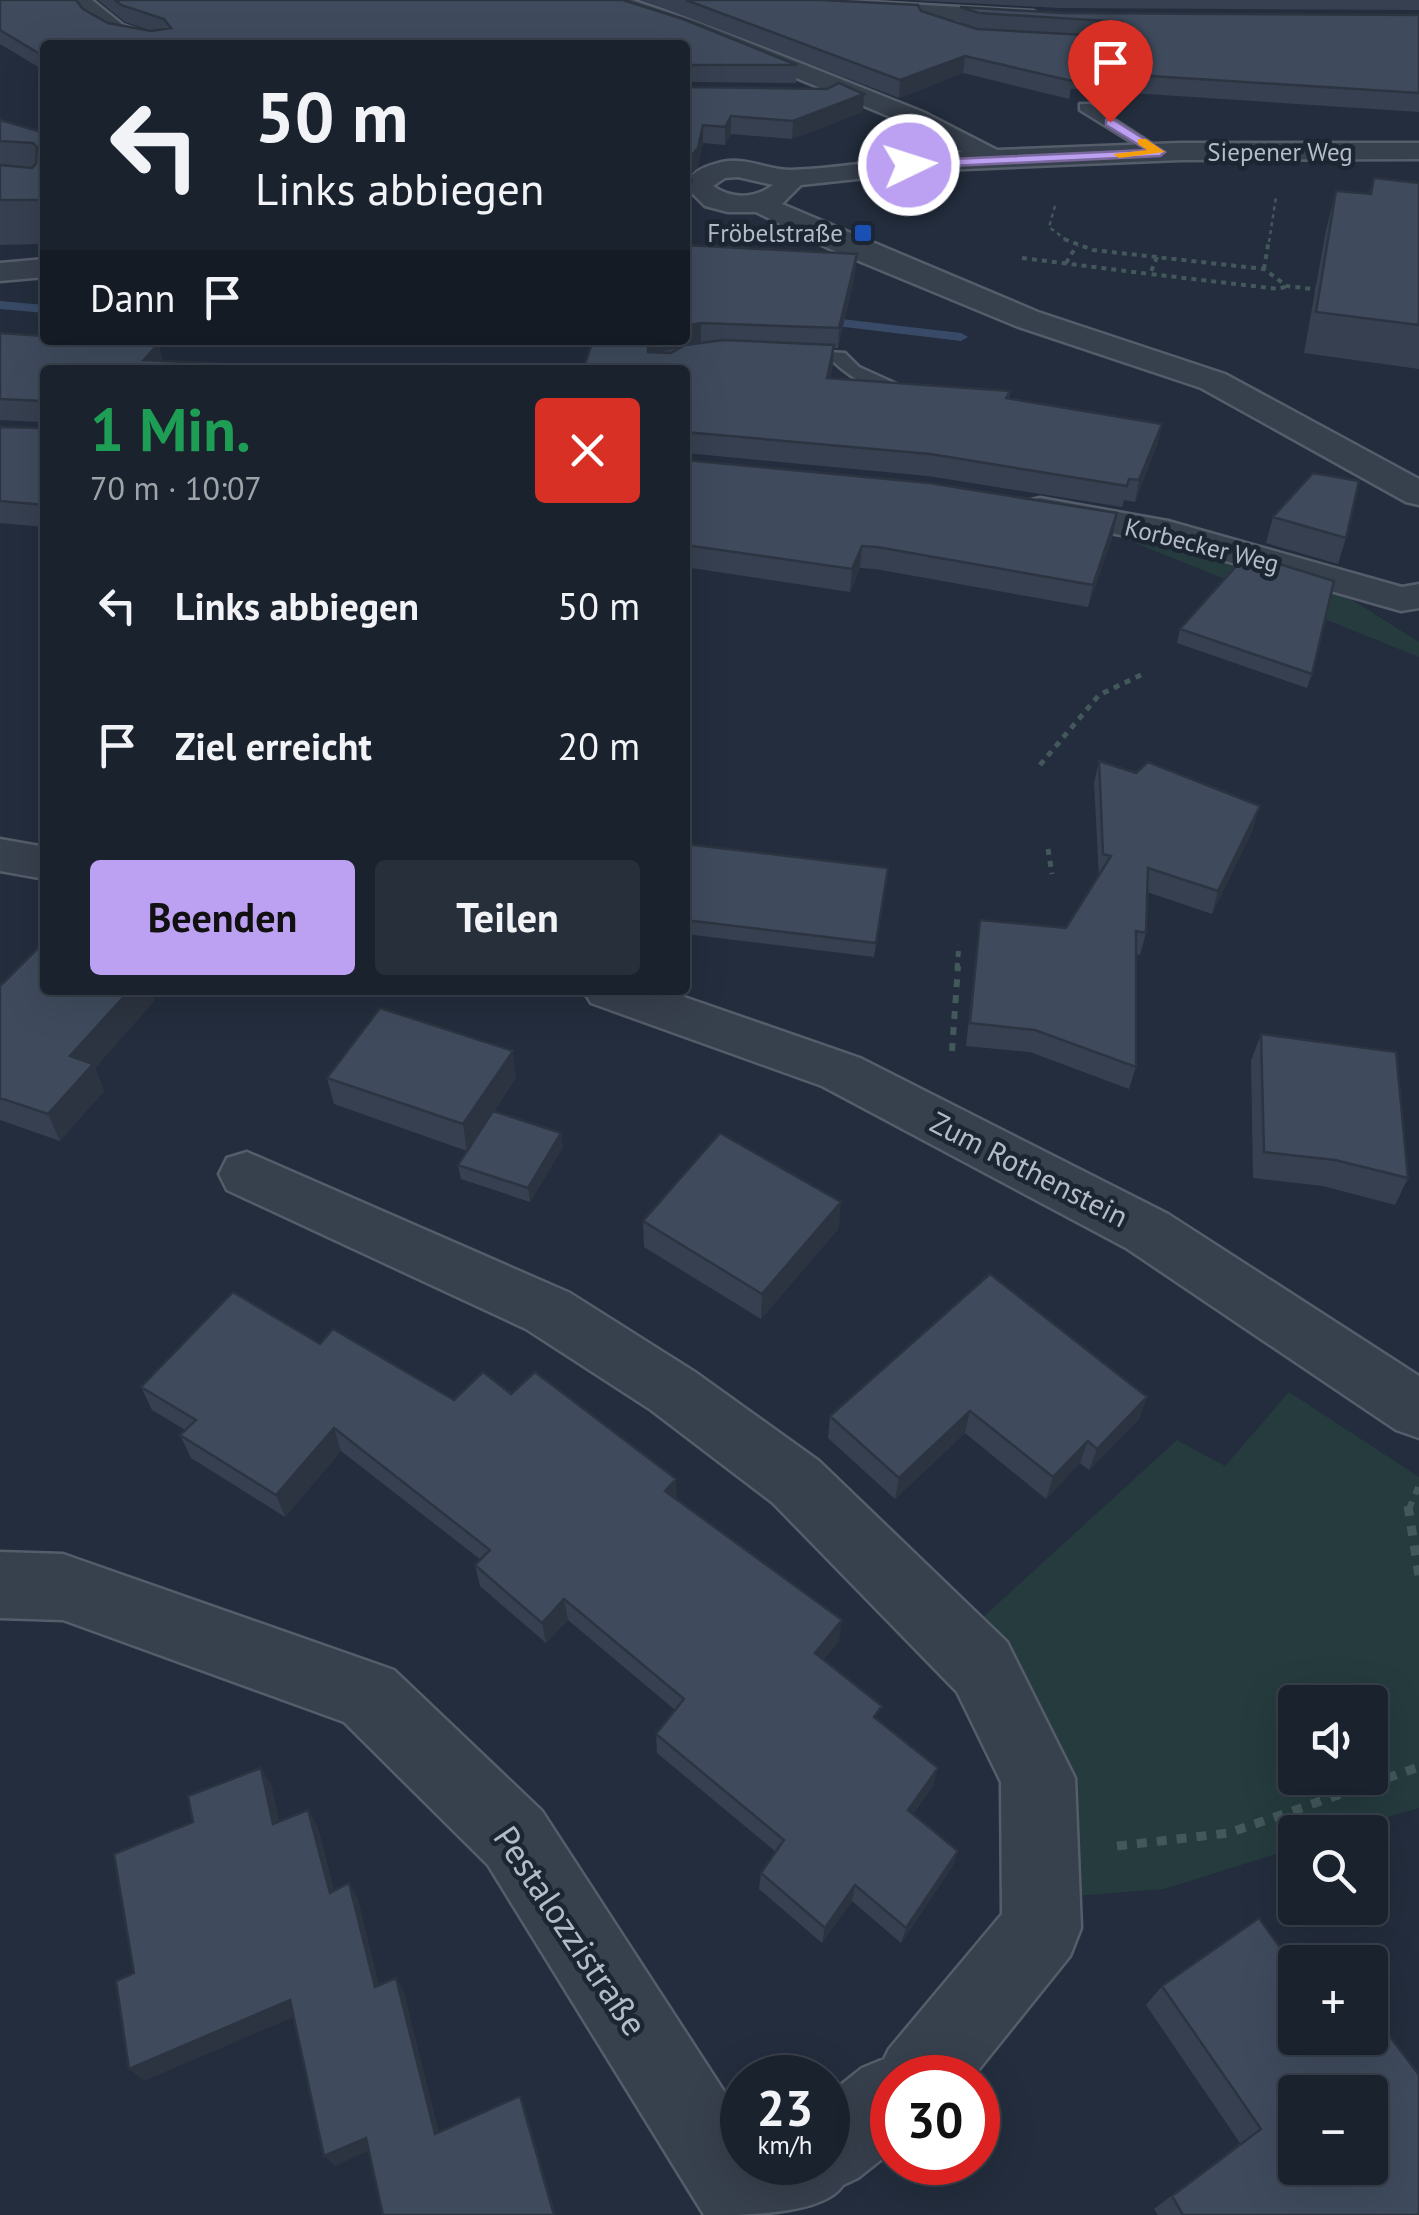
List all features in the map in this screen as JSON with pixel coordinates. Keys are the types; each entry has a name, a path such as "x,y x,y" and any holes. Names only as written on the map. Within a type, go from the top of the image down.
{"street":[{"path":"80,0 95,21 144,40"},
{"path":"606,0 652,12 859,96 956,137 992,160"},
{"path":"712,0 932,20 1060,19"},
{"path":"787,93 859,96"},
{"name":"Siepener Weg","path":"693,194 726,202 772,190 992,160 1160,152 1419,151"},
{"path":"772,190 841,243 1026,319 1213,381 1419,494"},
{"path":"0,272 40,268"},
{"name":"Korbecker Weg","path":"996,500 1168,532 1401,599 1419,596"},
{"path":"0,856 40,862"},
{"name":"Zum Rothenstein","path":"623,995 841,1072 892,1098 1147,1231 1419,1410"},
{"path":"247,1174 412,1252 548,1310 672,1391 796,1482 982,1667 1038,1778 1042,1928 937,2055"},
{"name":"Pestalozzistraße","path":"0,1585 63,1587 368,1696 515,1838 772,2195"},
{"path":"850,2131 870,2115"}],"lane":[{"path":"1085,107 1160,152"},
{"path":"780,355 839,357 853,372 921,398"}],"path":[{"path":"1264,269 1278,188"},
{"path":"1055,208 1049,227 1059,238 1077,245 1264,269 1288,286"},
{"path":"1066,264 1077,245"},
{"path":"1157,257 1150,274 1279,289 1288,286 1324,290"},
{"path":"1040,765 1099,695 1141,675"},
{"path":"1048,850 1052,874"},
{"path":"952,1051 959,945"},
{"path":"1419,1484 1408,1504 1419,1576"},
{"path":"1041,1854 1229,1833 1419,1767"}],"green space":[{"path":"1095,527 1335,589 1419,642 1419,657"},
{"path":"1289,1392 1419,1477 1419,1808 1388,1817 1278,1815 1278,1853 1164,1889 1063,1897 969,1630 1177,1440 1225,1466"}],"building":[{"path":"0,0 76,0 83,9 108,23 151,31 171,28 164,19 115,0 623,0 683,19 797,65 690,65 690,40 40,40 40,54 0,30"},
{"path":"686,0 918,5 921,11 977,29 1122,37 1132,31 1122,22 979,13 960,7 1062,13 1419,15 1419,93 1073,71 1072,81 965,56 900,80"},
{"path":"839,83 864,94 793,121 731,116 725,127 703,125 698,148 690,157 690,87 827,89"},
{"path":"0,120 40,132 40,200 0,200 0,165 32,168 37,147 33,143 0,141"},
{"path":"1374,178 1419,183 1419,325 1316,312 1336,191 1371,194"},
{"path":"690,245 857,254 839,328 690,325"},
{"path":"0,333 40,336 40,345 157,345 144,360 244,365 40,365 40,401 0,399"},
{"path":"724,340 834,345 827,378 1010,391 1006,398 1162,424 1139,480 1129,479 1127,486 930,454 690,432 690,365 585,365 591,345 650,345 648,352 671,353 685,345"},
{"path":"0,427 40,428 40,505 0,501"},
{"path":"690,460 929,483 1117,513 1093,585 862,546 852,569 690,546"},
{"path":"1313,473 1359,481 1346,538 1273,517"},
{"path":"1247,554 1334,581 1312,674 1180,629"},
{"path":"1099,761 1136,773 1148,762 1260,806 1218,891 1148,868 1146,933 1136,931 1136,1067 1035,1030 970,1023 980,920 1066,928 1111,856 1103,854"},
{"path":"690,845 888,868 876,943 690,921"},
{"path":"40,946 40,995 125,995 70,1056 93,1064 48,1114 0,1098 0,986"},
{"path":"380,1008 513,1051 463,1124 327,1078"},
{"path":"1261,1034 1396,1052 1408,1178 1335,1160 1264,1152"},
{"path":"493,1111 561,1133 528,1188 458,1165"},
{"path":"720,1133 841,1202 762,1294 643,1221"},
{"path":"990,1274 1147,1397 1097,1449 1088,1441 1053,1477 970,1411 899,1478 830,1416"},
{"path":"233,1292 320,1344 333,1329 454,1400 483,1372 511,1394 535,1372 676,1479 665,1491 842,1620 815,1653 882,1706 874,1717 938,1768 908,1810 958,1851 906,1928 855,1885 825,1928 761,1873 784,1840 656,1734 684,1699 564,1599 542,1623 475,1565 490,1550 334,1428 276,1495 180,1435 196,1420 141,1387"},
{"path":"261,1768 273,1824 308,1810 330,1893 349,1883 375,1987 396,1978 435,2134 520,2096 554,2215 383,2215 366,2138 324,2156 290,2000 129,2069 116,1981 134,1973 114,1854 193,1822 188,1796"},
{"path":"1259,1918 1278,1945 1278,2055 1388,2055 1388,2034 1419,2075 1419,2215 1183,2215 1172,2196 1261,2129 1162,1986"}],"waterway":[{"path":"0,305 40,309"},
{"path":"816,320 961,337"}],"slow traffic":[{"path":"1119,154 1160,152 1142,142"}],"place":[{"name":"Fröbelstraße","path":"863,233"}],"route":[{"path":"909,165 1160,152 1110,122"}]}
